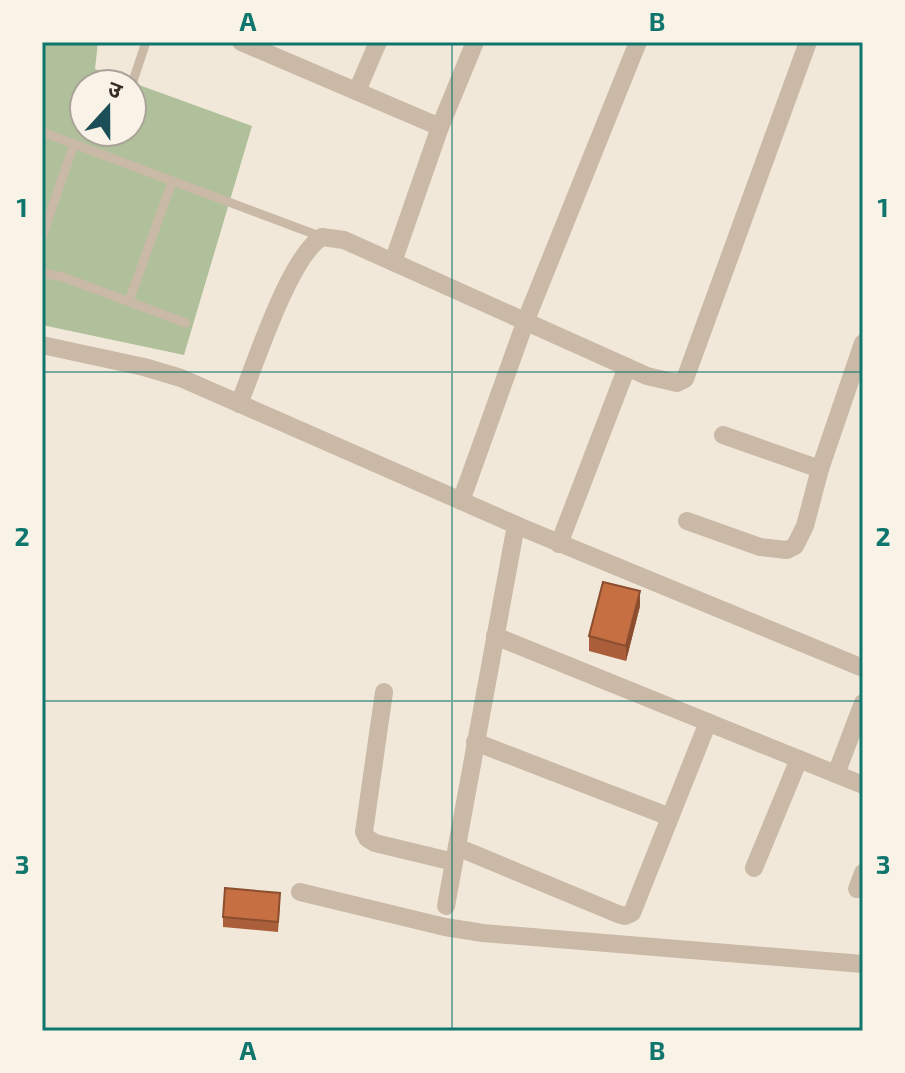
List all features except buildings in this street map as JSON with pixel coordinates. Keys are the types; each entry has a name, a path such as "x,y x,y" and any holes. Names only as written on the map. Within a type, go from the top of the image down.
{"street":[{"path":"241,42 440,127"},
{"path":"357,91 378,42"},
{"path":"393,262 440,127 475,42"},
{"path":"239,404 293,274 308,248 322,237 344,240 627,367 666,382 677,383 685,379 808,42"},
{"path":"461,501 526,320 634,43"},
{"path":"687,521 760,547 787,550 795,546 863,343"},
{"path":"42,345 181,378 559,544 863,668"},
{"path":"559,544 627,367"},
{"path":"723,435 820,469"},
{"path":"446,906 516,525"},
{"path":"495,636 863,785"},
{"path":"384,692 364,832 367,838 375,843 455,855 625,916 637,906 708,722"},
{"path":"836,774 863,703"},
{"path":"475,742 670,817"},
{"path":"754,868 799,759"},
{"path":"300,892 445,927 483,933 863,964"}],"lane":[{"path":"137,68 146,42"},
{"path":"42,132 68,142"},
{"path":"42,237 73,148"},
{"path":"84,148 322,237"},
{"path":"129,301 172,182"},
{"path":"42,273 63,277 186,323"}],"green space":[{"path":"42,42 98,42 95,68 68,68 68,148 148,148 148,88 252,126 184,355 42,325"}]}
